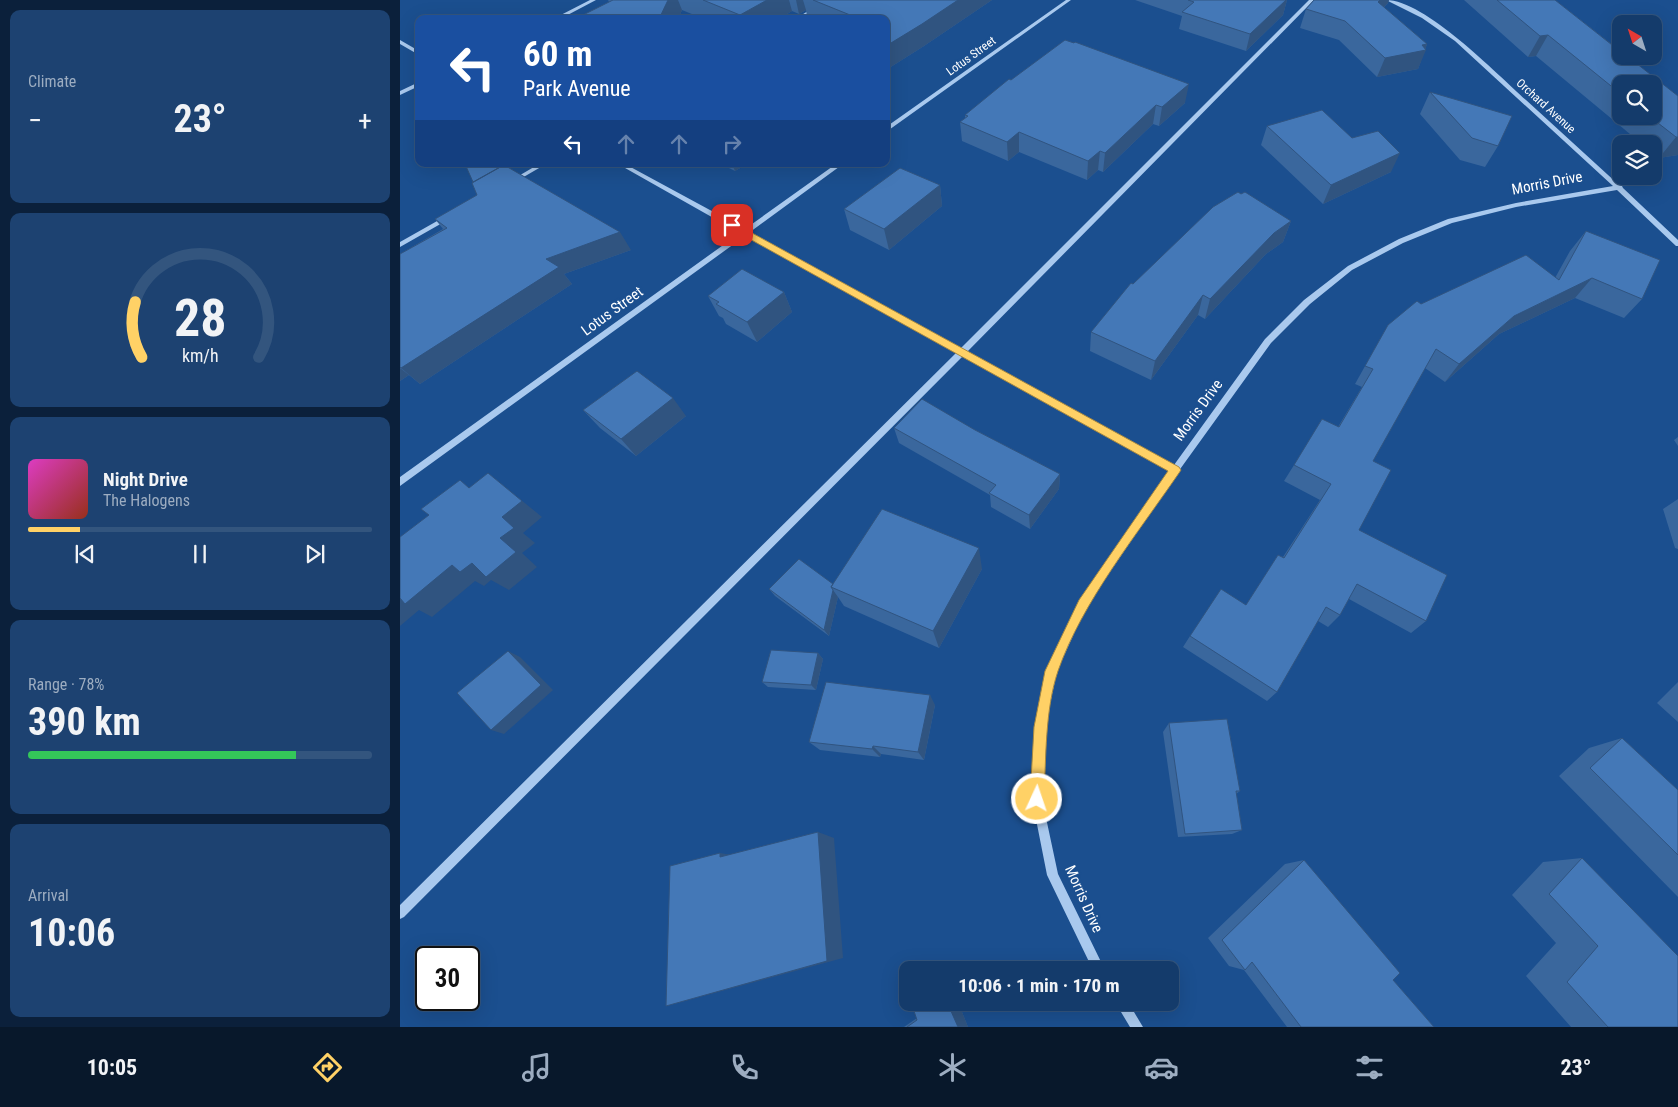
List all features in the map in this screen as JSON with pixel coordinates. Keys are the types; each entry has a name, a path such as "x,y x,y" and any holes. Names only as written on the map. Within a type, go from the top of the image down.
{"street":[{"path":"563,15 594,0"},
{"path":"804,15 830,0"},
{"name":"Lotus Street","path":"890,127 1069,0"},
{"path":"400,913 1312,0"},
{"name":"Orchard Avenue","path":"1388,0 1398,3 1435,24 1620,187 1678,244"},
{"path":"400,42 415,51"},
{"path":"400,93 415,86"},
{"path":"509,183 538,167"},
{"path":"626,167 1175,470"},
{"name":"Lotus Street","path":"400,482 836,167"},
{"name":"Morris Drive","path":"1095,961 1053,875 1037,799 1040,727 1052,671 1083,604 1175,470 1268,341 1307,302 1350,268 1401,241 1450,221 1516,205 1620,187"},
{"path":"400,245 459,212"},
{"path":"1127,1011 1137,1027"}],"building":[{"path":"613,0 668,0 661,15 583,15"},
{"path":"703,0 767,0 740,15"},
{"path":"813,0 958,0 890,44 890,15 850,15"},
{"path":"1188,0 1286,0 1250,34 1182,12 1194,2"},
{"path":"1314,0 1380,0 1378,2 1427,44 1422,45 1426,50 1385,58 1345,21 1306,9"},
{"path":"1497,0 1555,0 1612,45 1612,65 1638,65 1651,75 1612,75 1612,87 1548,35 1540,36"},
{"path":"1065,40 1189,84 1162,107 1156,105 1105,153 1100,151 1088,161 1019,132 1007,142 960,122 968,116 965,115 1009,79 1011,80"},
{"path":"1662,83 1678,96 1678,137 1661,125"},
{"path":"1430,92 1512,116 1498,146 1472,138"},
{"path":"1322,110 1352,138 1378,131 1400,153 1331,185 1267,126"},
{"path":"466,167 500,167 473,182"},
{"path":"500,167 507,167 620,232 546,259 559,267 401,368 400,254 447,228 435,219 477,195 472,183"},
{"path":"900,168 940,185 884,229 844,209"},
{"path":"1238,192 1241,194 1245,192 1291,221 1274,233 1210,299 1203,295 1155,361 1091,332 1131,283 1133,284 1213,207"},
{"path":"1586,231 1660,260 1642,299 1592,278 1514,316 1459,364 1436,349 1373,461 1391,470 1359,530 1447,575 1426,621 1357,584 1340,615 1326,607 1277,692 1190,636 1221,589 1246,605 1278,555 1284,558 1331,484 1294,465 1322,419 1339,427 1373,369 1365,366 1388,325 1417,301 1421,304 1526,255 1559,280"},
{"path":"742,269 784,292 747,322 716,304 719,302 708,296"},
{"path":"637,371 673,398 621,439 583,410"},
{"path":"922,399 975,430 1060,474 1029,515 989,493 996,485 894,428"},
{"path":"488,473 522,501 502,517 514,528 500,538 516,552 486,577 472,563 460,572 452,565 405,604 400,598 400,537 429,515 421,509 460,480 469,488"},
{"path":"882,509 979,548 933,631 831,587"},
{"path":"799,559 833,584 824,630 769,589"},
{"path":"771,650 818,653 811,685 762,682"},
{"path":"508,651 541,685 491,730 457,693"},
{"path":"826,682 930,695 918,752 873,746 872,749 809,742"},
{"path":"1227,719 1240,791 1236,791 1242,830 1185,834 1169,723"},
{"path":"1622,738 1678,790 1678,855 1590,768"},
{"path":"818,832 827,961 666,1006 670,866 720,853 720,857"},
{"path":"1582,858 1678,956 1678,1027 1608,1027 1567,982 1598,946 1549,894"},
{"path":"1304,860 1400,973 1393,980 1434,1027 1301,1027 1252,962 1245,970 1222,940"},
{"path":"914,1011 951,1011 958,1027 907,1027 917,1020"}],"route":[{"path":"732,225 1175,470 1083,604 1052,671 1040,727 1037,799"}]}
